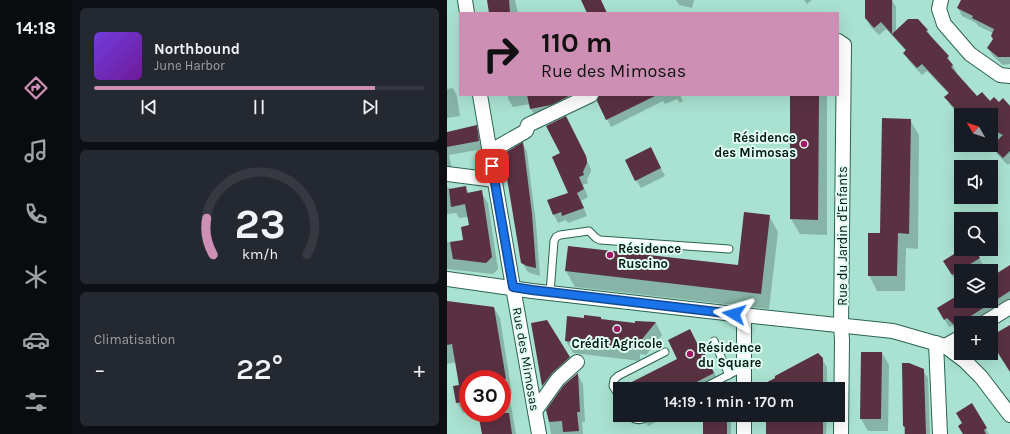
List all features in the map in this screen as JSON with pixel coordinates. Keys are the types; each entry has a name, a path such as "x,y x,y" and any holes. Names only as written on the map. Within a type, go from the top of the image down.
{"street":[{"path":"465,0 467,12"},
{"path":"941,0 939,9 944,24 970,54 1000,76 1010,76"},
{"name":"Rue du Jardin d'Enfants","path":"839,42 844,45 841,434"},
{"name":"Rue des Mimosas","path":"480,96 539,434"},
{"path":"489,152 526,131 528,125 589,96"},
{"path":"447,174 495,180"},
{"path":"447,279 550,293 893,330 941,345 965,361 981,377 1010,415"},
{"path":"995,316 1010,307"},
{"path":"744,315 744,382"},
{"path":"941,345 954,340"},
{"path":"940,434 941,345"},
{"path":"535,411 558,379 577,362"},
{"path":"744,422 744,434"}],"lane":[{"path":"550,293 554,241 560,235 589,232 600,240 729,250"},
{"path":"714,341 729,375"},
{"path":"614,382 618,376 665,352"},
{"path":"715,382 744,367"}],"building":[{"path":"487,0 509,0 510,12 489,12"},
{"path":"581,0 601,0 607,12 587,12"},
{"path":"865,0 892,0 892,34 908,19 918,19 928,30 926,31 949,56 947,58 953,65 951,67 977,96 982,92 990,101 994,97 999,102 1003,98 1010,106 1010,151 1003,158 997,152 998,140 1003,135 998,132 998,108 954,108 944,97 949,93 922,64 917,68 903,53 906,50 881,22 874,28 865,18"},
{"path":"961,0 1010,0 1010,57 998,57 987,48 993,39 991,36 994,29 972,18 973,16 957,8"},
{"path":"527,96 569,96 551,105 530,109"},
{"path":"599,96 655,96 606,120 597,101"},
{"name":"Résidence des Mimosas","path":"790,96 819,96 818,220 790,219"},
{"path":"566,116 586,156 587,163 583,172 584,175 579,177 584,189 577,193 584,208 562,216 561,212 553,215 547,200 568,193 552,157 560,153 546,126"},
{"path":"882,118 911,119 909,234 898,233 897,276 868,276 868,233 880,233"},
{"path":"477,125 479,141 447,147 447,132"},
{"path":"523,142 532,214 536,268 521,263 503,154"},
{"path":"651,147 661,168 635,181 625,160"},
{"path":"466,186 467,193 482,190 492,257 486,263 453,259 450,242 463,240 461,227 469,225 465,204 451,207 449,189"},
{"name":"Résidence Ruscino","path":"744,212 770,215 761,294 565,271 568,246 738,265"},
{"path":"954,254 954,256 979,256 980,258 970,264 954,264 954,274 952,275 943,261"},
{"path":"1010,265 1010,291 998,299 998,273"},
{"path":"954,298 954,308 983,308 971,316 954,316 954,325 947,318 944,320 937,308"},
{"path":"447,301 494,307 504,370 459,370 459,385 452,344 447,345"},
{"path":"584,315 601,317 601,319 635,323 635,321 656,322 639,343 634,343 633,349 565,341 567,316 584,318"},
{"path":"547,320 570,357 552,373 542,386 531,323"},
{"path":"1010,325 1010,372 998,353 998,332"},
{"name":"Résidence du Square","path":"690,329 700,349 702,348 714,373 697,382 632,382 677,359 668,340"},
{"path":"861,352 882,352 881,419 860,419"},
{"path":"818,353 823,358 823,382 767,382 775,378 775,376"},
{"path":"902,363 909,363 924,369 926,434 905,434 905,427 903,426"},
{"path":"578,373 580,412 577,412 579,431 563,432 562,421 549,422 546,410 564,385"},
{"path":"459,385 459,402 456,403 453,386"},
{"path":"972,403 987,428 984,430 986,434 963,434 958,426 962,423 956,413"},
{"path":"480,422 510,422 512,434 482,434"},
{"path":"703,422 727,422 727,434 703,434"},
{"path":"766,422 823,422 823,434 766,434"}],"place":[{"name":"Résidence des Mimosas","path":"804,144"},
{"name":"Résidence Ruscino","path":"610,255"},
{"name":"Crédit Agricole","path":"617,329"},
{"name":"Résidence du Square","path":"690,354"}],"route":[{"path":"492,166 513,287 734,314"}]}
